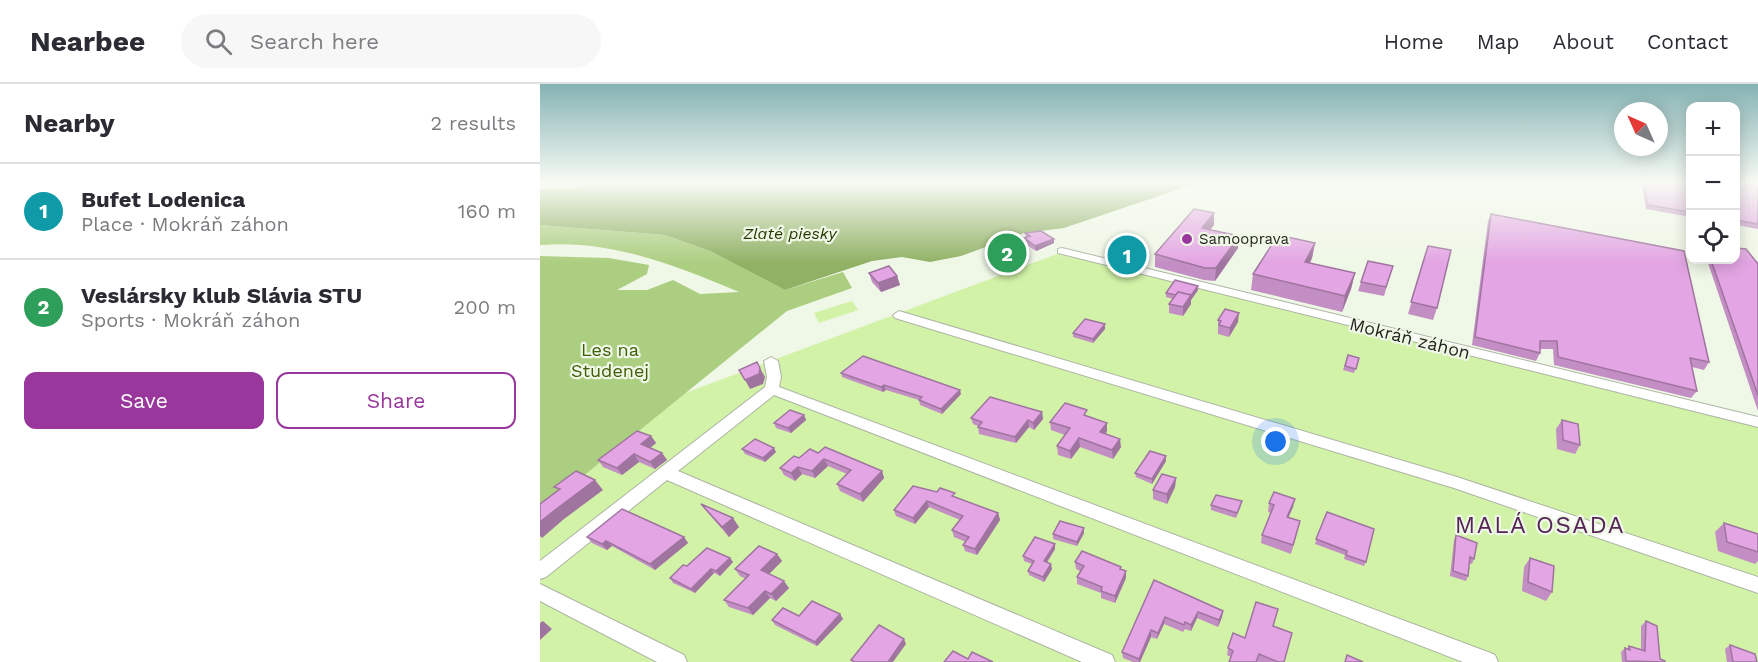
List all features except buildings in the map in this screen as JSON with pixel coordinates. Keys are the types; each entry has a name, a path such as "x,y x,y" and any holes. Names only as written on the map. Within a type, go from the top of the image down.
{"street":[{"name":"Mokráň záhon","path":"1062,251 1758,422"},
{"path":"899,315 1456,483 1758,585"},
{"path":"540,571 772,389 774,377 771,361"},
{"path":"772,389 1488,662"},
{"path":"665,472 1105,662"},
{"path":"540,592 677,662"}],"shaded area":[{"path":"1057,254 1087,255 1758,418 1758,662 540,662 540,511 680,395"},
{"path":"852,301 858,310 819,323 814,313"}],"green space":[{"name":"Les na Studenej","path":"540,225 665,235 710,251 785,290 843,272 852,288 787,311 540,511 540,256 609,258 649,265 647,274 617,290 647,290 673,280 700,294 739,292 691,272 617,250 566,244 540,245"}],"water":[{"name":"Zlaté piesky","path":"540,209 1120,209 1064,228 1024,233 961,256 930,262 902,257 872,261 785,290 710,251 665,235 540,225"}],"place":[{"name":"Samooprava","path":"1187,239"},
{"name":"Veslársky klub Slávia STU","path":"1007,253"},
{"name":"Bufet Lodenica","path":"1127,255"}],"district":[{"name":"MALÁ OSADA","path":"1540,525"}]}
